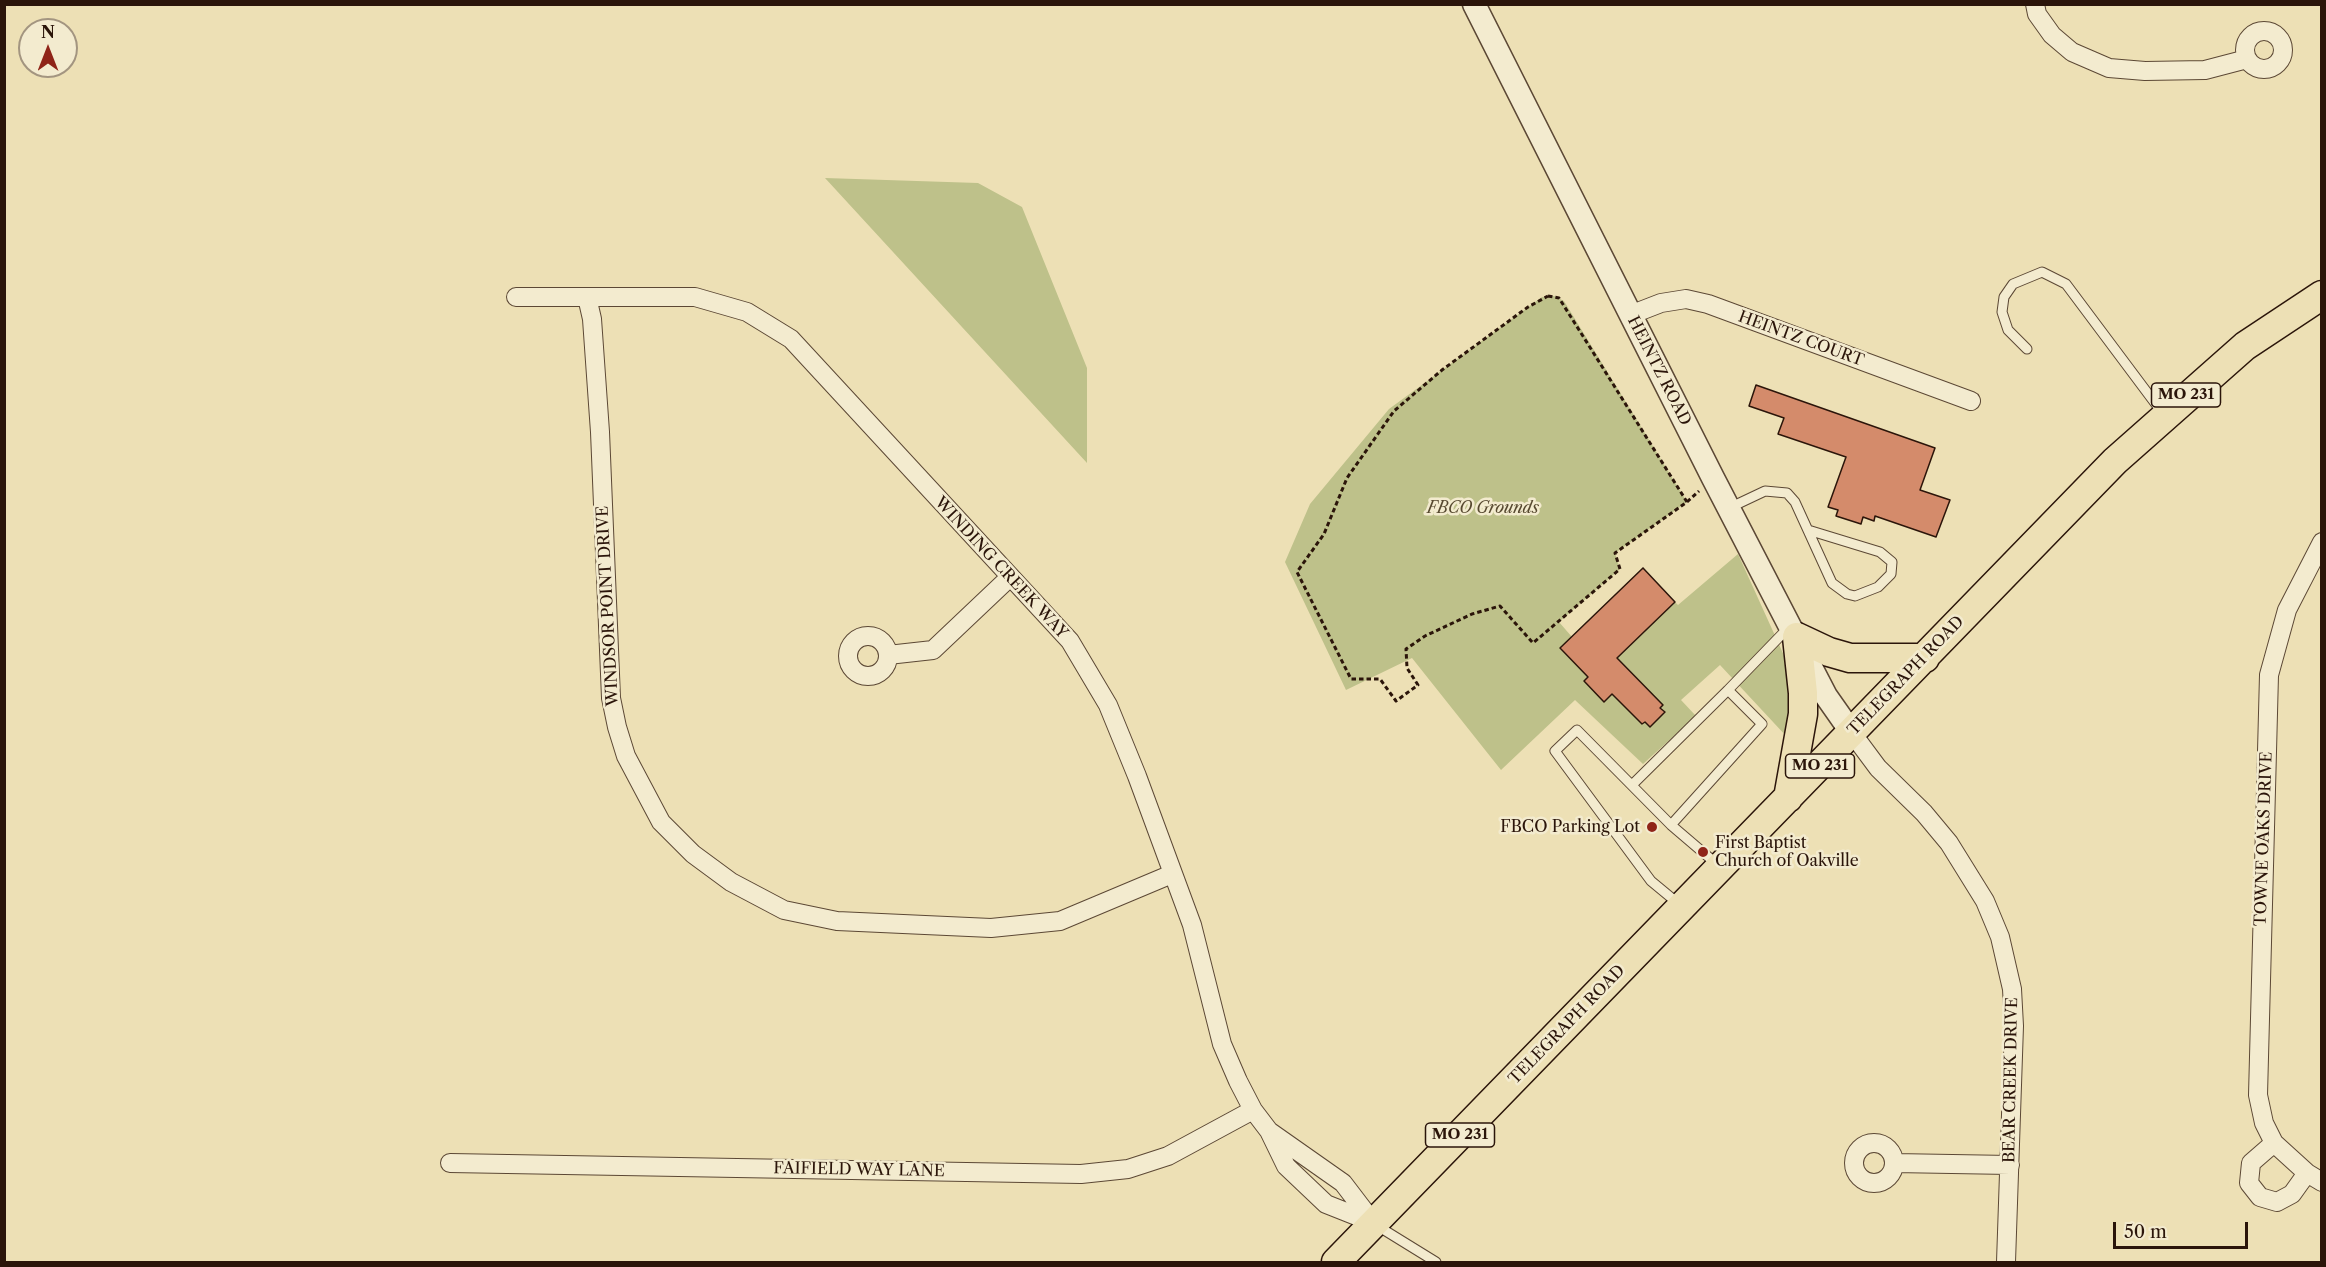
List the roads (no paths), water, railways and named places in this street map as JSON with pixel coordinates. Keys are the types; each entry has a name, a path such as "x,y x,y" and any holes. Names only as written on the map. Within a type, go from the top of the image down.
{"main road":[{"name":"TELEGRAPH ROAD","path":"1336,1263 1925,658 2016,561 2164,415 2245,346 2322,295"},
{"path":"1794,631 1829,652 1850,658 1925,658"},
{"path":"1788,798 1803,714 1803,693 1794,631"}],"street":[{"name":"HEINTZ ROAD","path":"1474,4 1630,315 1826,696 1852,733"},
{"path":"2035,4 2037,14 2052,35 2072,52 2109,68 2145,72 2205,70 2247,60"},
{"name":"WINDING CREEK WAY","path":"516,297 695,297 747,312 790,339 1070,641 1108,705 1137,776 1203,959 1222,1044 1253,1110 1269,1131 1286,1166 1326,1204 1374,1223"},
{"name":"WINDSOR POINT DRIVE","path":"587,297 592,319 600,432 611,698 626,756 660,822 693,854 731,882 784,910 837,921 991,928 1060,921 1172,874"},
{"name":"HEINTZ COURT","path":"1630,315 1661,303 1686,299 1708,304 1971,401"},
{"name":"TOWNE OAKS DRIVE","path":"2274,1143 2251,1163 2249,1183 2260,1197 2277,1202 2314,1178 2274,1143 2264,1123 2258,1095 2269,675 2287,610 2322,542"},
{"path":"888,655 933,650 1010,578"},
{"name":"BEAR CREEK DRIVE","path":"1852,733 1878,768 1949,843 1985,901 2000,937 2012,989 2014,1026 2006,1263"},
{"name":"FAIFIELD WAY LANE","path":"450,1163 1081,1174 1128,1169 1168,1156 1253,1110"},
{"name":"WINDING CREEK WAY","path":"1269,1131 1343,1183 1374,1223"},
{"path":"1894,1163 2010,1165"}],"lane":[{"path":"2027,349 2008,330 2002,312 2004,297 2013,284 2042,272 2066,284 2164,415"},
{"path":"1729,508 1765,491 1778,490 1787,493 1795,502 1832,583 1838,590 1855,596 1864,594 1878,587 1891,574 1892,562 1880,552 1808,530"},
{"path":"1632,785 1728,690 1794,631"},
{"path":"1671,825 1762,724 1728,690"},
{"path":"1683,907 1651,881 1555,751 1577,730 1671,825 1720,868"},
{"path":"1374,1223 1436,1263"},
{"path":"1417,1263 1423,1254"}],"place":[{"name":"FBCO Parking Lot","path":"1652,827"},
{"name":"First Baptist Church of Oakville","path":"1703,852"}],"park label":[{"name":"FBCO Grounds","path":"1483,508"}]}
